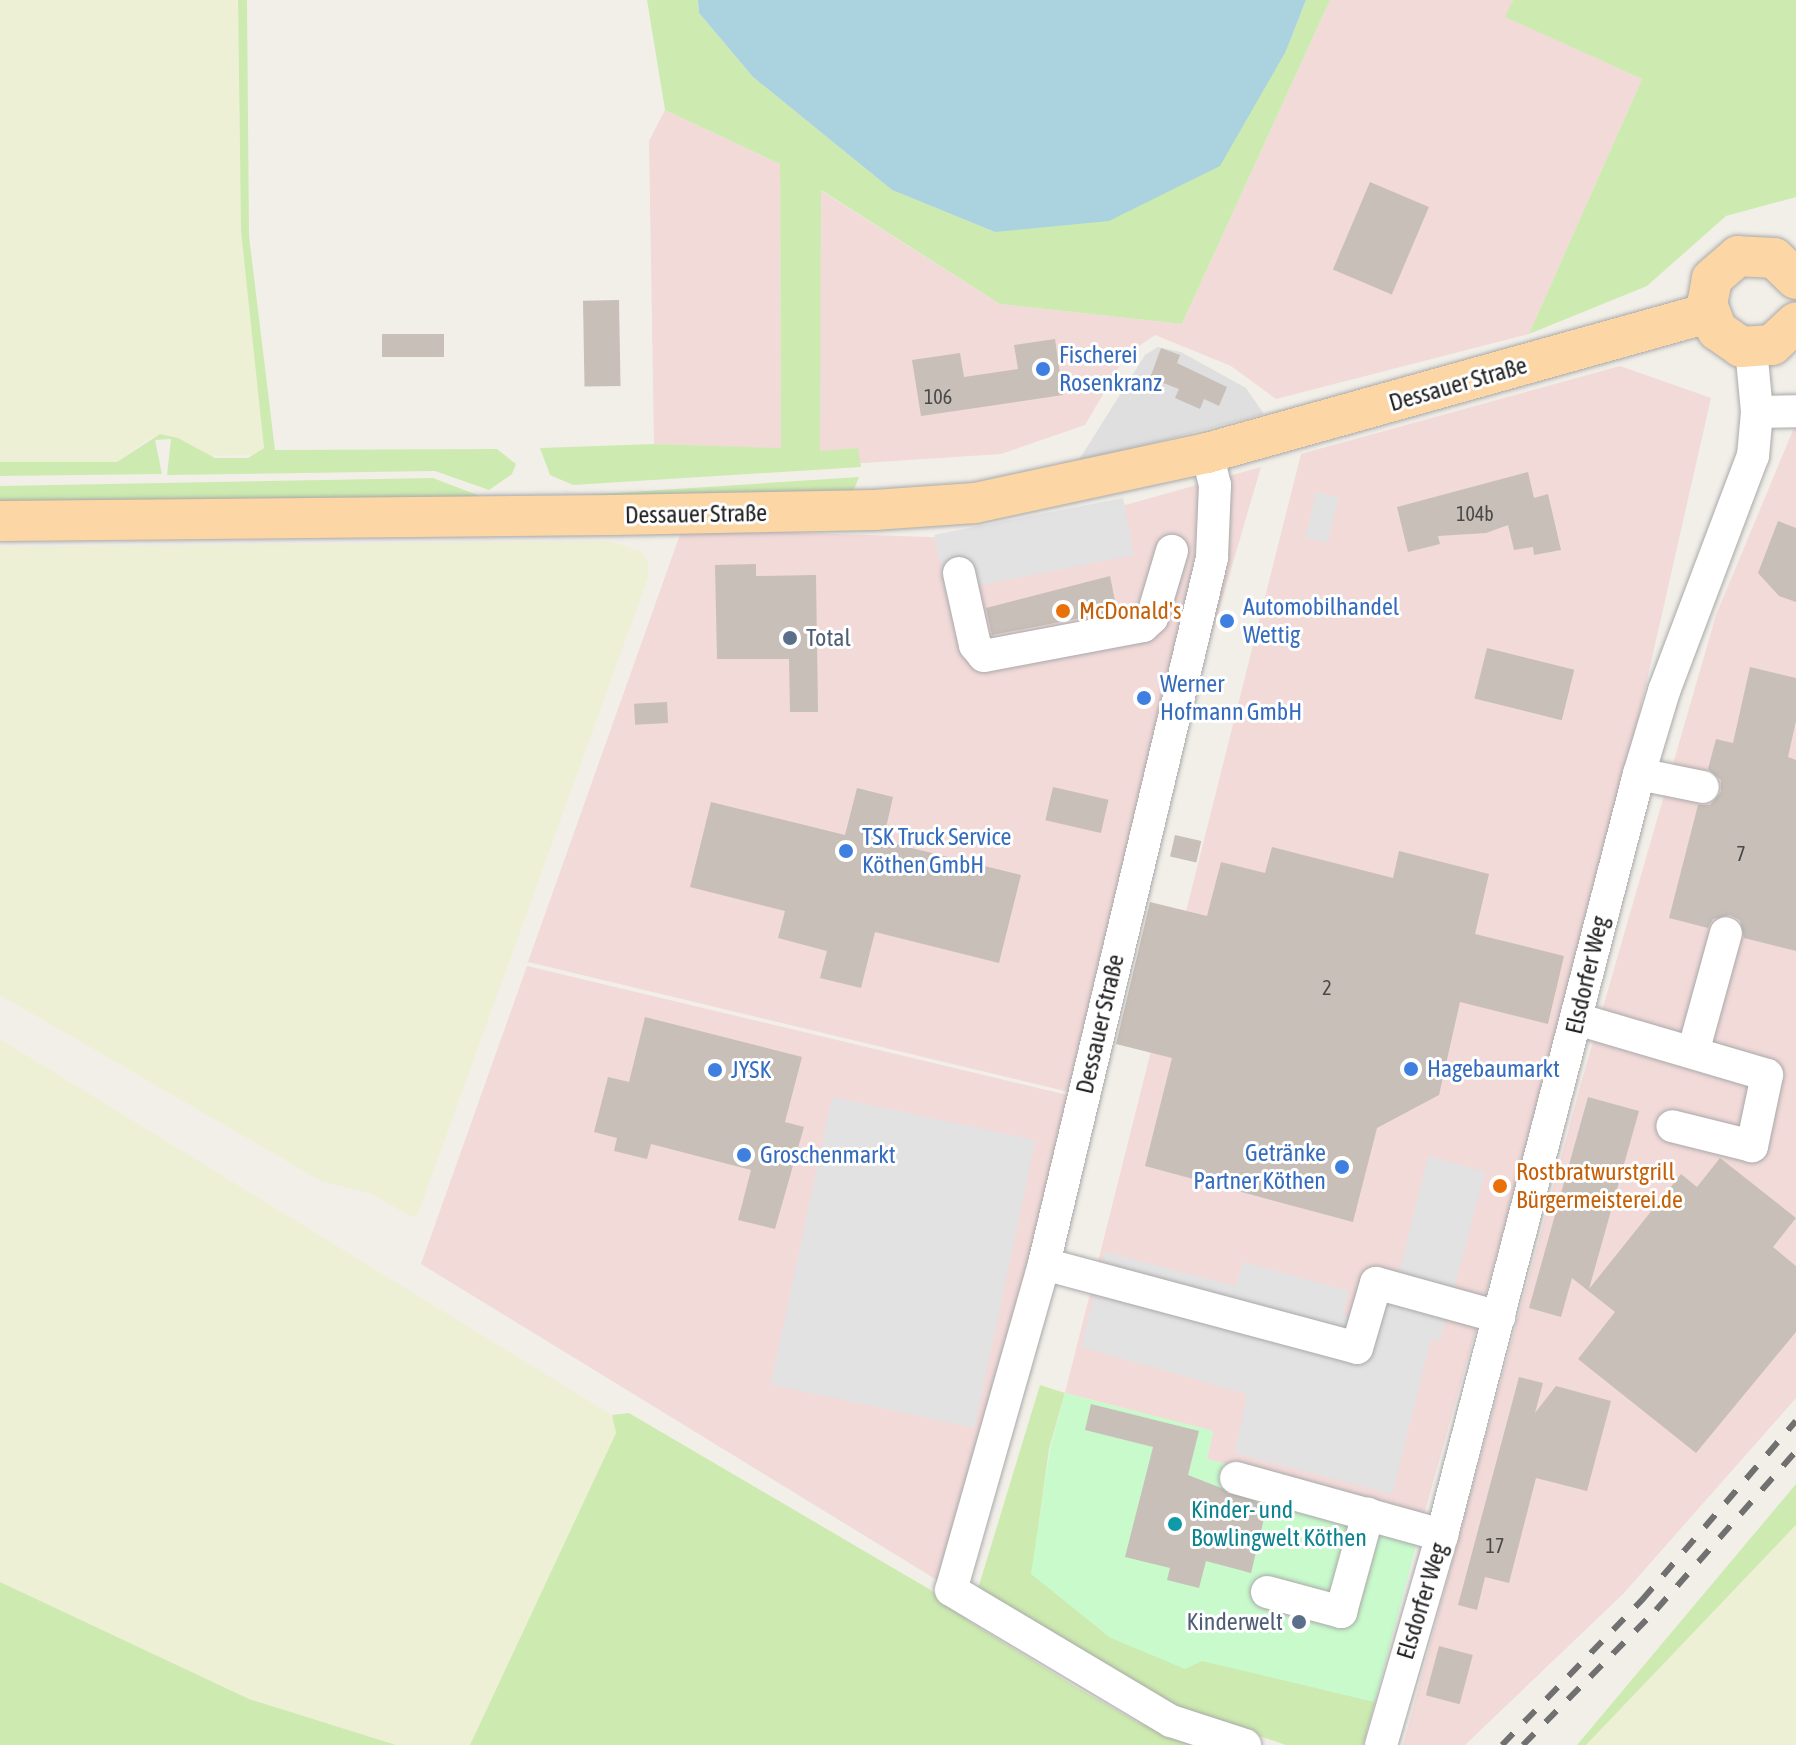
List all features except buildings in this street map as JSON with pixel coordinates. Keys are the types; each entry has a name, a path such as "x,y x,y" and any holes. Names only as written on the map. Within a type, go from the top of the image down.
{"main road":[{"path":"1795,274 1762,254 1738,256 1712,279 1708,313 1724,337 1751,348 1781,340 1796,323"},
{"name":"Dessauer Straße","path":"0,521 613,515 874,510 975,503 1207,453 1708,313"}],"street":[{"name":"Elsdorfer Weg","path":"1381,1745 1442,1535 1639,774 1664,691 1746,481 1757,412 1751,348"},
{"path":"1757,412 1796,411"},
{"name":"Dessauer Straße","path":"1207,453 1215,485 1212,558 1044,1264 951,1590 1171,1721 1245,1745"},
{"path":"959,573 975,645 984,656 1143,626 1152,618 1172,551"},
{"path":"1639,774 1703,787"},
{"path":"1694,1049 1726,933"},
{"path":"1577,1019 1694,1049 1767,1075 1752,1146 1672,1126"},
{"path":"1044,1264 1357,1348 1376,1283 1499,1317"},
{"path":"1236,1478 1442,1535"},
{"path":"1267,1592 1341,1612 1368,1514"}],"shaded area":[{"path":"1330,0 1513,0 1506,17 1642,79 1529,334 1276,399 1231,366 1155,335 1126,355 1085,425 1001,454 817,466 820,190 1000,304 1182,324"},
{"path":"665,110 780,164 781,449 654,444 649,141"},
{"path":"1158,347 1181,352 1246,388 1264,414 1077,463 1145,355"},
{"path":"1620,366 1711,398 1602,878 1424,1515 1207,1459 1213,1431 1065,1393 1301,454"},
{"path":"1796,423 1796,1398 1623,1594 1465,1745 1403,1745 1580,1087 1716,615"},
{"path":"1261,467 1077,1094 528,962 682,529 960,538 1129,504"},
{"path":"1316,492 1338,497 1328,543 1305,538"},
{"path":"1123,498 1134,555 946,592 935,535"},
{"path":"527,966 1076,1097 950,1588 421,1264"},
{"path":"832,1097 1035,1140 974,1428 771,1385"},
{"path":"1428,1156 1485,1172 1440,1341 1431,1339 1392,1494 1235,1453 1247,1394 1081,1347 1105,1252 1235,1286 1243,1262 1349,1291 1343,1315 1380,1325 1399,1274"}],"green space":[{"path":"0,0 238,0 241,231 266,440 258,455 203,456 169,435 150,438 117,462 0,462"},
{"path":"238,0 247,0 249,236 275,450 497,449 516,464 512,474 489,490 435,471 167,475 171,439 155,440 162,474 0,476 0,462 117,462 160,434 178,438 215,458 248,458 264,448 241,231"},
{"path":"647,0 698,0 699,13 753,77 892,190 995,232 1286,51 1306,0 1330,0 1182,324 1000,304 821,190 820,451 858,448 861,467 573,485 550,475 540,448 654,444 781,448 780,164 665,110"},
{"path":"1513,0 1796,0 1796,197 1726,216 1647,286 1529,334 1642,79 1505,17"},
{"path":"859,477 853,492 602,502 585,495"},
{"path":"433,478 480,496 466,502 0,509 0,486"},
{"path":"609,541 641,551 648,561 648,578 418,1214 412,1217 369,1193 321,1181 0,995 0,547"},
{"path":"0,1039 612,1415 616,1433 470,1745 396,1745 249,1699 0,1582"},
{"path":"1040,1385 1065,1393 1049,1449 1032,1574 1111,1638 1375,1702 1363,1745 1286,1745 1171,1706 977,1592"},
{"path":"1065,1393 1213,1431 1207,1459 1424,1515 1375,1702 1202,1661 1185,1669 1111,1638 1031,1574 1050,1449"},
{"path":"629,1413 929,1589 970,1622 1076,1687 1137,1722 1200,1745 470,1745 616,1433 612,1415"},
{"path":"1796,1484 1796,1525 1586,1745 1577,1745"},
{"path":"1796,1525 1796,1745 1586,1745"},
{"path":"0,1582 249,1699 396,1745 0,1745"}],"water":[{"path":"698,0 1306,0 1286,51 1220,166 1109,221 995,232 892,190 753,77 699,13"}],"railway":[{"path":"1502,1745 1642,1600 1796,1421"},
{"path":"1523,1745 1656,1610 1796,1451"}],"place":[{"name":"Fischerei Rosenkranz","path":"1043,369"},
{"name":"McDonald's","path":"1063,611"},
{"name":"Automobilhandel Wettig","path":"1227,621"},
{"name":"Total","path":"790,638"},
{"name":"Werner Hofmann GmbH","path":"1144,698"},
{"name":"TSK Truck Service Köthen GmbH","path":"846,851"},
{"name":"Hagebaumarkt","path":"1411,1069"},
{"name":"JYSK","path":"715,1070"},
{"name":"Groschenmarkt","path":"744,1155"},
{"name":"Getränke Partner Köthen","path":"1342,1167"},
{"name":"Rostbratwurstgrill Bürgermeisterei.de","path":"1500,1186"},
{"name":"Kinder- und Bowlingwelt Köthen","path":"1175,1524"},
{"name":"Kinderwelt","path":"1299,1622"}]}
